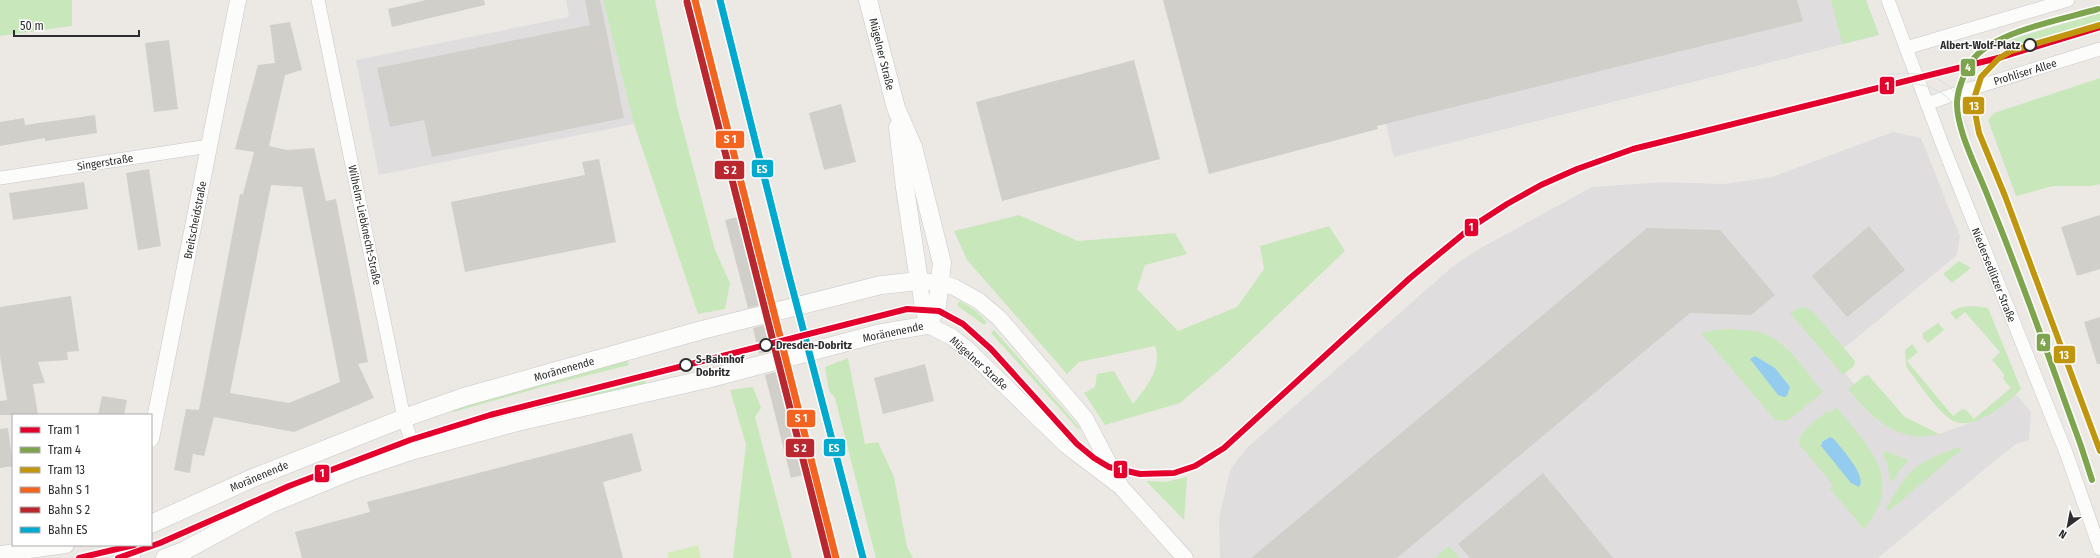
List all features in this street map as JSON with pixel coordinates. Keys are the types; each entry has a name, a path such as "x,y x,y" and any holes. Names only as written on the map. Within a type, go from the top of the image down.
{"main road":[{"name":"Mügelner Straße","path":"868,0 896,108 905,188 919,281"},
{"name":"Mügelner Straße","path":"896,108 913,147 937,238 942,263 941,283"},
{"name":"Moränenende","path":"152,524 253,478 404,418 491,389 702,330 880,285 919,281"},
{"name":"Moränenende","path":"165,558 184,551 240,518 351,471 411,442 517,422 706,379 882,333 928,325 936,310 941,283"},
{"path":"131,558 132,546"}],"street":[{"name":"Breitscheidstraße","path":"152,435 238,0"},
{"name":"Wilhelm-Liebknecht-Straße","path":"318,0 404,418 411,442"},
{"name":"Niedersedlitzer Straße","path":"1888,0 1927,104 2067,455 2100,549"},
{"path":"1906,48 2068,0"},
{"name":"Prohliser Allee","path":"1927,104 1957,93 2100,49"},
{"name":"Singerstraße","path":"0,178 210,146"},
{"name":"Moränenende","path":"919,281 941,283"},
{"name":"Mügelner Straße","path":"919,281 923,308 928,325 952,337 967,349 1067,446 1121,487 1185,558"},
{"name":"Mügelner Straße","path":"941,283 954,287 979,301 999,318 1085,418 1121,487"},
{"path":"0,554 59,546"}],"shaded area":[{"path":"566,0 603,0 634,124 379,175 356,60 569,17"},
{"path":"1355,0 1866,0 1879,35 1394,157"},
{"path":"1893,132 1921,138 1960,236 1957,255 1842,350 1843,371 1856,386 1902,422 1923,433 1939,434 1975,421 1974,419 2011,388 2031,412 2029,440 2016,444 1878,558 1220,558 1219,518 1230,471 1236,461 1248,447 1453,266 1479,249 1592,187 1663,182 1723,184 1772,177"}],"green space":[{"path":"0,0 72,0 72,26 0,36"},
{"path":"603,0 655,0 677,106 715,250 730,283 725,309 698,314 634,124"},
{"path":"1831,0 1866,0 1879,35 1842,44"},
{"path":"2100,13 2100,29 2023,53 2010,60 2005,41"},
{"path":"2100,78 2100,184 2091,186 2053,186 2016,196 1988,120 1994,113"},
{"path":"1019,215 1078,241 1175,233 1187,254 1145,265 1137,289 1178,331 1237,307 1264,269 1260,246 1329,226 1345,251 1224,366 1180,403 1105,425 1084,393 1095,387 1097,374 1114,371 1133,404 1152,377 1157,362 1155,346 1079,362 1067,374 967,260 954,231"},
{"path":"1959,261 1971,268 1952,283 1943,274"},
{"path":"960,301 977,312 987,322 984,325 959,307 957,304"},
{"path":"1974,306 1988,308 2021,389 2007,402 1988,415 1968,423 1958,423 1944,414 1928,397 1906,366 1905,350 1912,344 1918,352 1907,361 1953,416 1962,409 1966,410 1974,419 2011,388 2003,379 2004,374 1992,360 2000,352 1965,312 1956,320 1950,312 1961,307"},
{"path":"1801,307 1809,309 1815,314 1855,361 1854,366 1843,375 1790,313"},
{"path":"1938,323 1944,330 1928,343 1923,338 1923,333"},
{"path":"1732,329 1763,333 1781,343 1796,358 1823,392 1790,419 1785,421 1775,420 1701,333"},
{"path":"994,330 1080,428 1078,429 991,333"},
{"path":"626,356 629,365 542,387 454,412 451,410"},
{"path":"848,358 865,444 878,442 894,477 907,547 913,558 876,558 835,398 829,391 825,367"},
{"path":"1868,375 1905,417 1939,434 1911,436 1887,426 1876,418 1848,389 1864,376"},
{"path":"645,380 646,387 489,420"},
{"path":"753,387 761,408 755,417 792,558 733,558 746,444 730,390"},
{"path":"1836,407 1860,435 1878,464 1882,479 1882,494 1876,511 1864,529 1830,489 1833,485 1799,444 1805,430 1827,411 1829,413","holes":["1830,437 1834,439 1854,466 1854,486 1821,446"]},
{"path":"1959,447 1961,450 1889,511 1886,509 1901,484 1915,468 1932,458"},
{"path":"1885,451 1909,460 1898,472 1893,481 1890,480 1888,467 1883,453"},
{"path":"1187,477 1184,520 1146,481 1165,482"},
{"path":"698,545 701,558 668,558 667,553"},
{"path":"1449,546 1460,558 1435,558"}],"water":[{"path":"1755,356 1775,368 1790,387 1787,396 1784,397 1778,395 1750,359"},
{"path":"1830,437 1834,439 1857,470 1861,482 1859,487 1851,483 1821,446 1822,442"}],"building":[{"path":"426,0 484,0 485,5 392,27 388,9"},
{"path":"585,0 600,0 624,118 432,157 424,120 390,127 377,68 590,25"},
{"path":"1163,0 1797,0 1803,21 1377,126 1378,129 1209,174"},
{"path":"290,22 302,70 285,75 269,146 287,150 314,148 326,201 336,199 368,362 358,364 374,398 294,432 214,417 204,456 193,454 190,473 174,470 186,409 199,410 240,194 243,194 254,152 235,149 258,65 275,63 270,25","holes":["271,185 302,187 340,382 289,403 230,393"]},
{"path":"169,40 178,109 154,112 145,43"},
{"path":"1134,60 1160,159 1002,201 976,102"},
{"path":"841,104 856,162 824,170 809,113"},
{"path":"95,115 97,133 45,141 45,138 0,146 0,122 24,118 25,125"},
{"path":"599,159 616,242 465,272 451,202 585,175 582,162"},
{"path":"149,169 161,246 138,250 126,173"},
{"path":"84,182 88,209 13,220 9,193"},
{"path":"745,215 768,303 748,308 725,220"},
{"path":"2100,215 2100,269 2077,276 2061,227"},
{"path":"1869,226 1905,270 1847,317 1812,276"},
{"path":"1647,228 1720,230 1775,295 1751,315 1690,313 1397,558 1251,558"},
{"path":"71,296 79,351 67,352 68,360 38,362 45,383 33,384 38,414 0,415 0,401 7,400 0,356 0,307"},
{"path":"2100,317 2100,364 2097,364 2084,322"},
{"path":"773,323 779,349 759,354 753,328"},
{"path":"925,364 934,401 883,414 874,378"},
{"path":"785,369 811,473 791,478 765,375"},
{"path":"102,396 127,400 124,414 98,414"},
{"path":"8,428 12,466 0,468 0,429"},
{"path":"632,433 642,471 603,482 623,558 302,558 295,532 370,512 367,502"},
{"path":"1543,473 1613,558 1470,558 1458,544"}],"tram line":[{"name":"4","path":"2092,480 2025,293 1986,191 1964,139 1960,126 1957,102 1963,78 1975,57 1985,48 1999,40 2032,27 2098,9"},
{"name":"13","path":"2100,25 2011,51 1998,59 1981,77 1973,102 1979,133 2005,196 2100,451"},
{"name":"1","path":"152,546 289,486 410,440 490,415 907,309 939,311 963,324 991,349 1077,444 1094,458 1109,467 1140,474 1174,473 1195,466 1224,448 1410,278 1473,226 1507,204 1541,185 1577,169 1633,149 2002,57 2100,27"},
{"path":"1886,75 1905,73 1922,74 1935,78 1946,85 1956,94 1965,106 1980,137"},
{"path":"1889,85 1904,83 1918,84 1930,87 1940,92 1958,109 1971,135"},
{"name":"1","path":"79,558 130,546"},
{"name":"1","path":"118,558 152,546"}],"transit line":[{"path":"695,0 836,558"},
{"path":"687,2 828,558"}],"rail line":[{"name":"ES","path":"720,0 786,264 863,558"}],"place":[{"name":"Albert-Wolf-Platz","path":"2030,45"},
{"name":"Dresden-Dobritz","path":"766,345"},
{"name":"S-Bahnhof Dobritz","path":"686,365"}]}
